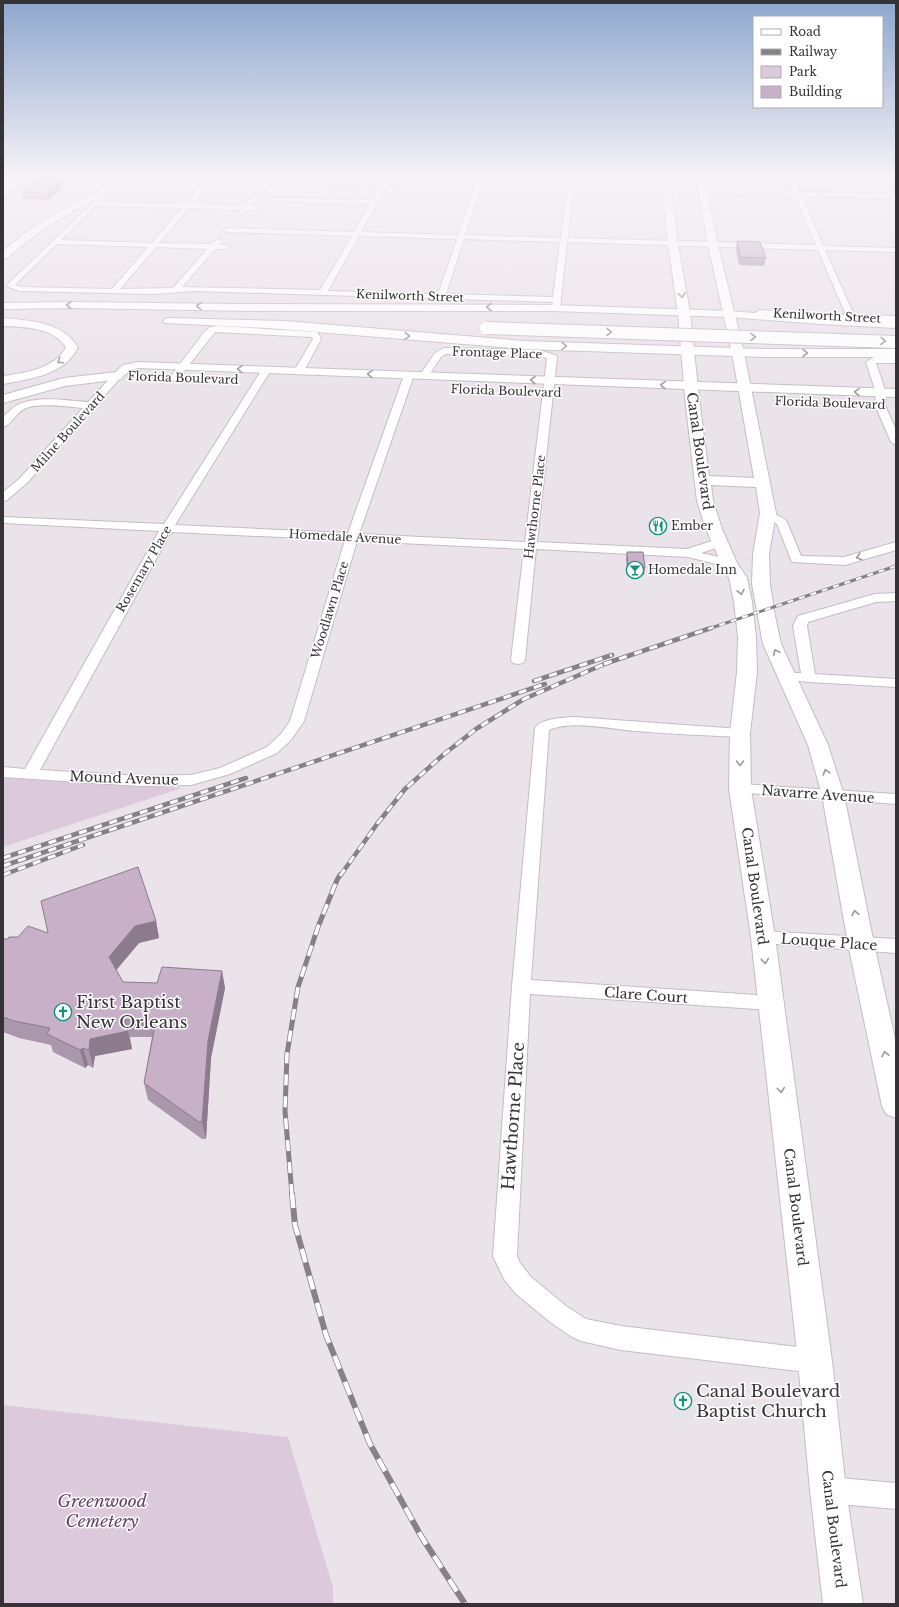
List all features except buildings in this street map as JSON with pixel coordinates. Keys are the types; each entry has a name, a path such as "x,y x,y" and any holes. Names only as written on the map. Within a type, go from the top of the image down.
{"main road":[{"name":"Canal Boulevard","path":"674,249 684,313 687,352 705,501 725,552 738,578 743,602 747,637 746,672 740,733 740,789 763,937 815,1360 828,1490 843,1604"},
{"path":"714,249 738,353 768,513 761,554 761,584 766,616 772,644 818,745 833,795 861,944 896,1106"},
{"path":"3,306 81,305 238,307 556,304 820,321 896,324"},
{"path":"238,307 487,322 896,342"},
{"path":"3,316 160,316 423,326 157,321"},
{"path":"3,322 56,320"},
{"path":"3,322 51,330 64,336 72,347 64,359 52,366 33,374 3,380"},
{"path":"471,327 487,322 896,330"},
{"path":"270,324 524,345 687,352 896,353"},
{"path":"3,399 54,384 88,378 117,376"},
{"path":"702,480 763,483"}],"street":[{"name":"Kenilworth Street","path":"47,249 10,286 20,289 114,291 175,291 194,289 441,296 556,304"},
{"path":"114,291 151,249"},
{"path":"175,291 211,249"},
{"path":"191,272 215,258 224,249"},
{"path":"323,293 347,249"},
{"path":"441,296 456,249"},
{"path":"556,304 563,249"},
{"path":"821,249 851,318"},
{"path":"858,249 896,250"},
{"name":"Kenilworth Street","path":"759,313 816,317 896,319"},
{"path":"174,378 208,333 213,329 315,335 317,339 299,371"},
{"name":"Frontage Place","path":"424,376 438,355 444,351 549,355"},
{"name":"Hawthorne Place","path":"518,660 549,389 552,359 549,355"},
{"path":"896,360 874,360 871,362 880,399 896,442"},
{"name":"Florida Boulevard","path":"132,366 183,366 409,375 549,389 692,395 747,397 817,391 880,399 896,405"},
{"name":"Milne Boulevard","path":"3,498 23,481 117,376 127,367 132,366"},
{"name":"Rosemary Place","path":"30,773 167,528 266,370"},
{"name":"Woodlawn Place","path":"297,721 352,537 409,375"},
{"name":"Florida Boulevard","path":"117,376 138,377"},
{"name":"Florida Boulevard","path":"160,378 189,379"},
{"name":"Florida Boulevard","path":"235,380 314,383"},
{"path":"817,391 821,402"},
{"name":"Florida Boulevard","path":"865,404 896,393"},
{"path":"3,424 10,416 25,406 52,404 92,405"},
{"path":"768,513 782,522 790,547 796,559 845,561 896,546"},
{"name":"Homedale Avenue","path":"3,520 688,553 725,552"},
{"name":"Homedale Avenue","path":"688,553 725,552"},
{"path":"810,678 800,626 803,620 875,598 896,597"},
{"path":"786,676 896,683"},
{"name":"Mound Avenue","path":"3,772 140,781 191,780 225,772 272,750 286,737 297,721"},
{"name":"Hawthorne Place","path":"740,733 562,722 547,724 542,728 540,734 521,986 505,1256 512,1271 523,1284 558,1314 581,1329 621,1338 815,1360"},
{"name":"Navarre Avenue","path":"740,789 896,799"},
{"name":"Louque Place","path":"763,937 896,946"},
{"name":"Clare Court","path":"521,986 770,1003"},
{"path":"828,1490 896,1496"}],"green space":[{"path":"3,778 182,788 3,847"},
{"name":"Greenwood Cemetery","path":"3,1405 288,1437 333,1587 333,1604 3,1604"}],"railway":[{"path":"708,629 896,566"},
{"path":"606,663 711,628"},
{"path":"534,681 612,655"},
{"path":"340,876 377,824 405,789 443,755 476,729 524,699 606,663"},
{"path":"3,866 545,684"},
{"path":"3,858 246,778"},
{"path":"3,875 83,845"},
{"path":"292,1195 285,1111 287,1054 298,987 318,927 340,875"},
{"path":"292,1194 295,1225 326,1335 370,1444 421,1536 465,1604"}],"place":[{"name":"Ember","path":"658,526"},
{"name":"Homedale Inn","path":"635,570"},
{"name":"First Baptist New Orleans","path":"63,1012"},
{"name":"Canal Boulevard Baptist Church","path":"683,1401"}]}
